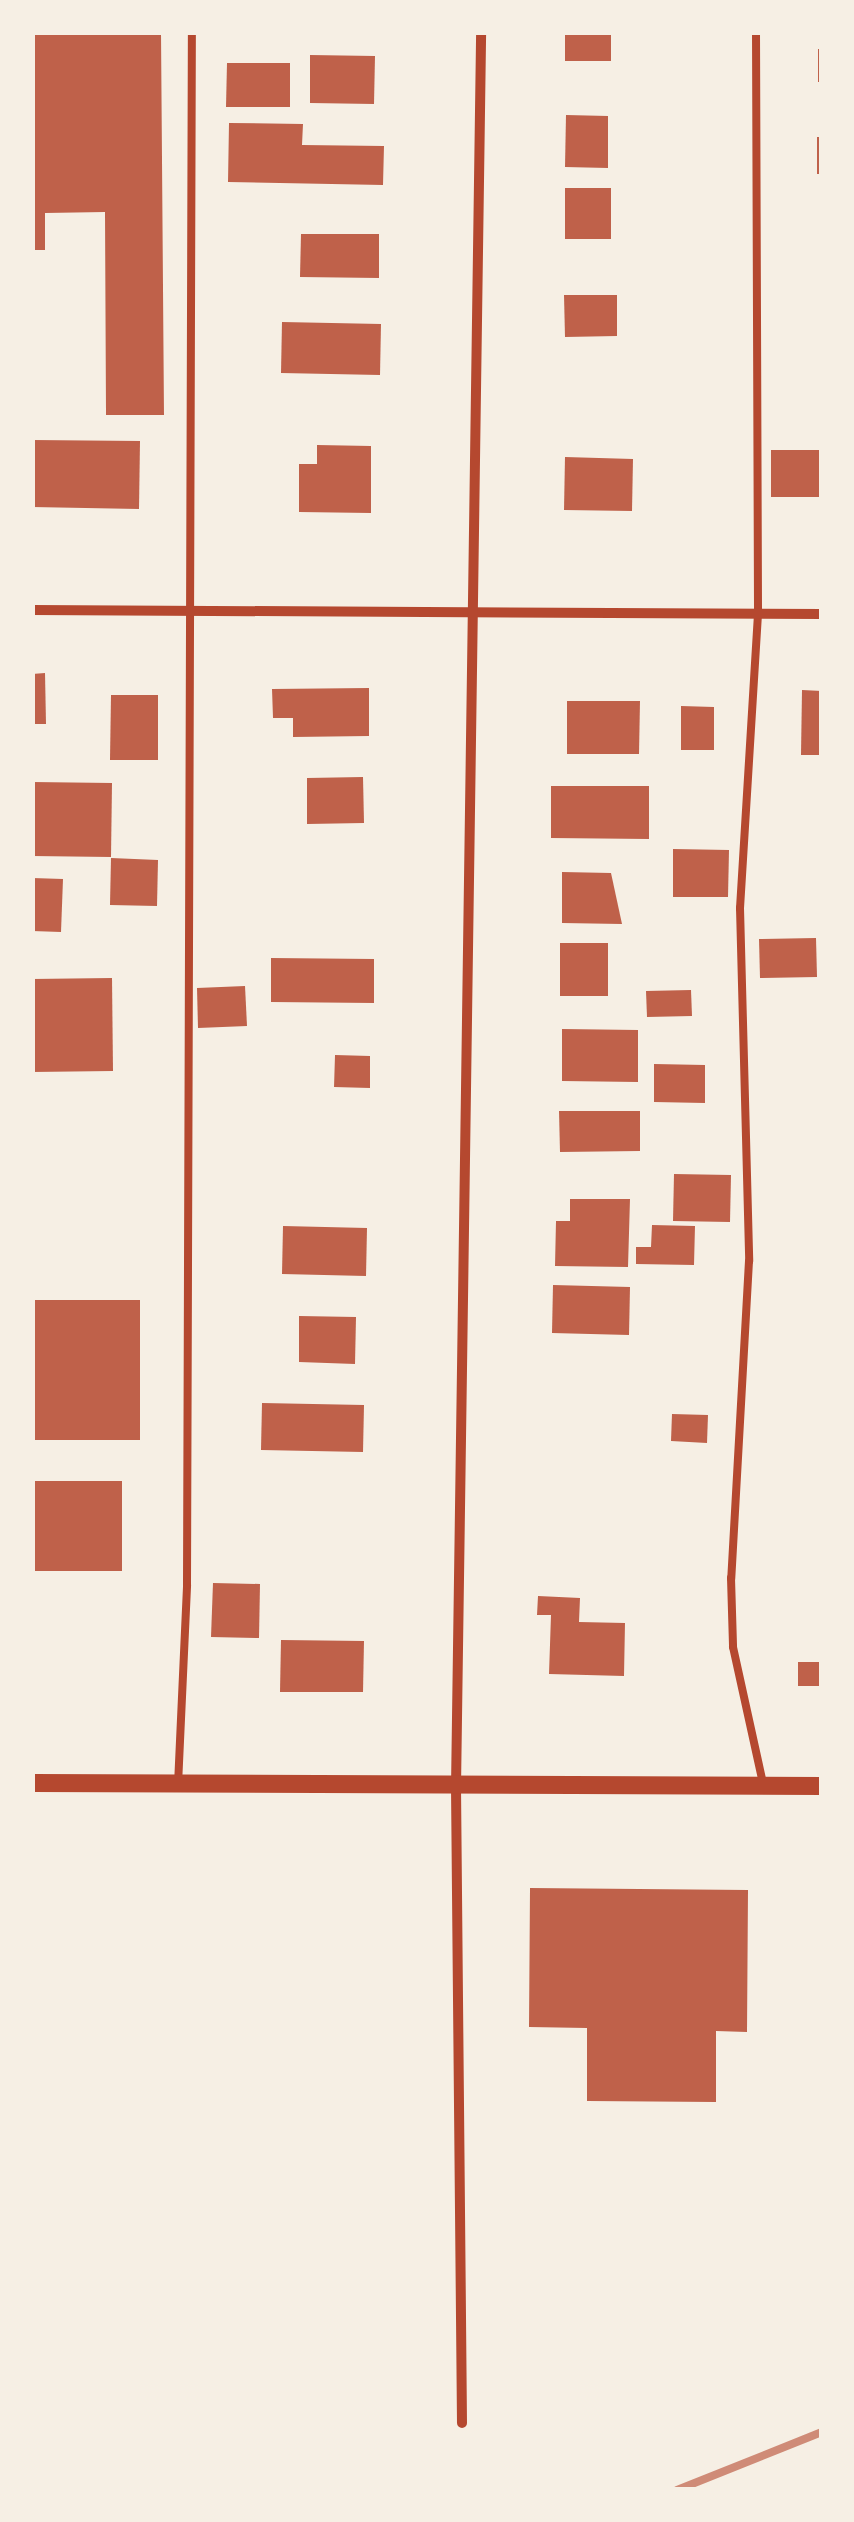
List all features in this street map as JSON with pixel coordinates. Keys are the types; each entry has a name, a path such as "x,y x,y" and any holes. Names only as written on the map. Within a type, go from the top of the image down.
{"street":[{"path":"462,2422 456,1788 481,32"},
{"path":"32,610 822,614"},
{"path":"32,1783 456,1788 822,1786"}],"lane":[{"path":"178,1785 191,611 192,32"},
{"path":"756,32 758,614 740,908 749,1261 730,1578 733,1647 764,1787"}],"building":[{"path":"32,32 161,32 164,415 106,415 105,212 45,213 45,250 32,250"},
{"path":"565,32 611,32 611,61 565,61"},
{"path":"818,49 822,49 822,82 818,82"},
{"path":"310,55 375,56 374,104 310,103"},
{"path":"227,63 290,63 290,107 226,107"},
{"path":"566,115 608,116 608,168 565,167"},
{"path":"229,123 303,124 302,145 384,146 383,185 228,182"},
{"path":"817,137 822,137 822,174 817,174"},
{"path":"565,188 611,188 611,239 565,239"},
{"path":"301,234 379,234 379,278 300,277"},
{"path":"564,295 617,295 617,336 565,337"},
{"path":"282,322 381,324 380,375 281,373"},
{"path":"32,440 140,441 139,509 32,507"},
{"path":"317,445 371,446 371,513 299,512 299,464 317,464"},
{"path":"771,450 822,450 822,497 771,497"},
{"path":"565,457 633,459 632,511 564,510"},
{"path":"45,673 46,724 32,724 32,674"},
{"path":"369,688 369,736 293,737 293,718 273,718 272,689"},
{"path":"802,690 822,691 822,755 801,755"},
{"path":"111,695 158,695 158,760 110,760"},
{"path":"567,701 640,701 639,754 567,754"},
{"path":"681,706 714,707 714,750 681,750"},
{"path":"363,777 364,823 307,824 307,778"},
{"path":"32,782 112,783 111,857 32,856"},
{"path":"551,786 649,786 649,839 551,838"},
{"path":"673,849 729,850 728,897 673,897"},
{"path":"111,858 158,860 157,906 110,905"},
{"path":"562,872 611,873 622,924 562,923"},
{"path":"32,878 63,879 61,932 32,931"},
{"path":"816,938 817,977 760,978 759,939"},
{"path":"560,943 608,943 608,996 560,996"},
{"path":"271,958 374,959 374,1003 271,1002"},
{"path":"112,978 113,1071 32,1072 32,979"},
{"path":"245,986 247,1026 198,1028 197,988"},
{"path":"691,990 692,1016 647,1017 646,991"},
{"path":"562,1029 638,1030 638,1082 562,1081"},
{"path":"335,1055 370,1056 370,1088 334,1087"},
{"path":"654,1064 705,1065 705,1103 654,1102"},
{"path":"559,1111 640,1111 640,1151 560,1152"},
{"path":"674,1174 731,1175 730,1222 673,1221"},
{"path":"570,1199 630,1199 628,1267 555,1266 556,1221 570,1221"},
{"path":"652,1225 695,1226 694,1265 636,1264 636,1247 651,1247"},
{"path":"283,1226 367,1228 366,1276 282,1274"},
{"path":"553,1285 630,1287 629,1335 552,1333"},
{"path":"32,1300 140,1300 140,1440 32,1440"},
{"path":"299,1316 356,1317 355,1364 299,1362"},
{"path":"262,1403 364,1405 363,1452 261,1450"},
{"path":"672,1414 708,1415 707,1443 671,1441"},
{"path":"32,1481 122,1481 122,1571 32,1571"},
{"path":"213,1583 260,1584 259,1638 211,1637"},
{"path":"538,1596 580,1598 579,1622 625,1623 624,1676 549,1674 551,1615 537,1615"},
{"path":"281,1640 364,1641 363,1692 280,1692"},
{"path":"798,1662 822,1662 822,1686 798,1686"},
{"path":"530,1888 748,1890 747,2032 716,2031 716,2102 587,2101 587,2028 529,2027"}],"railway":[{"path":"677,2490 822,2432"}]}
